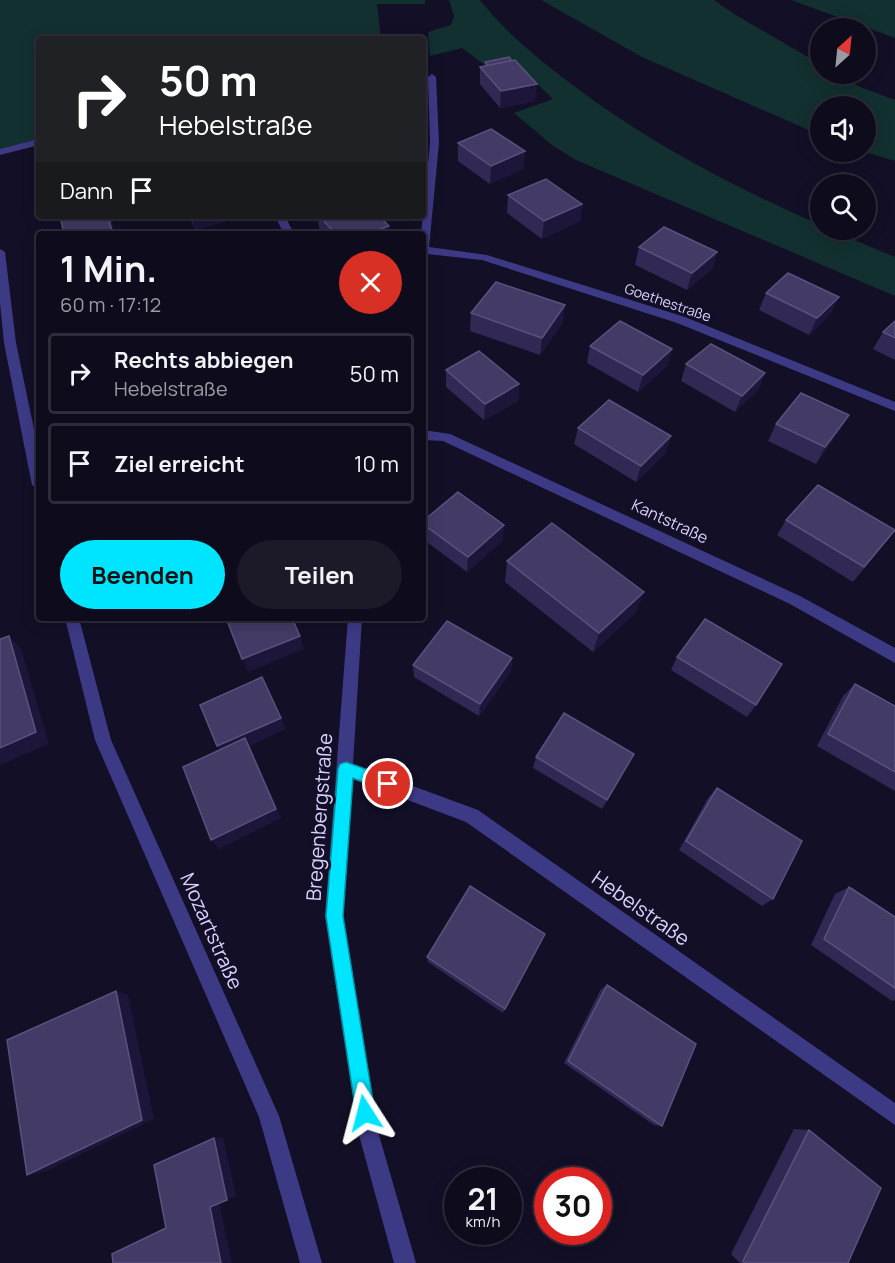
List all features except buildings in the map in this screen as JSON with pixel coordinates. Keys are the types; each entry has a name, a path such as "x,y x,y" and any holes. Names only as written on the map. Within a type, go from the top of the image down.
{"street":[{"path":"425,231 436,111 432,77"},
{"path":"0,152 36,143"},
{"name":"Goethestraße","path":"426,251 483,258 681,320 895,407"},
{"path":"0,252 10,343 36,470"},
{"name":"Kantstraße","path":"426,435 445,437 795,600 895,656"},
{"name":"Mozartstraße","path":"73,621 104,740 269,1116 311,1263"},
{"name":"Bregenbergstraße","path":"355,621 334,916 369,1135 405,1263"},
{"name":"Hebelstraße","path":"346,769 471,816 895,1115"}],"green space":[{"path":"0,0 425,0 425,4 377,4 381,36 36,36 36,143 0,152"},
{"path":"449,0 480,0 522,44 570,83 629,125 691,162 810,220 810,240 855,240 895,257 895,296 576,160 552,145 514,113 553,99 514,62 485,65 462,48 430,56 428,32 451,25 454,16"},
{"path":"541,0 714,0 810,58 810,84 854,84 895,100 895,161 876,155 876,96 810,96 810,131 642,57"},
{"path":"791,0 895,0 895,38 876,31 876,18 840,18"}],"route":[{"path":"365,1113 334,916 346,769 388,784"}]}
